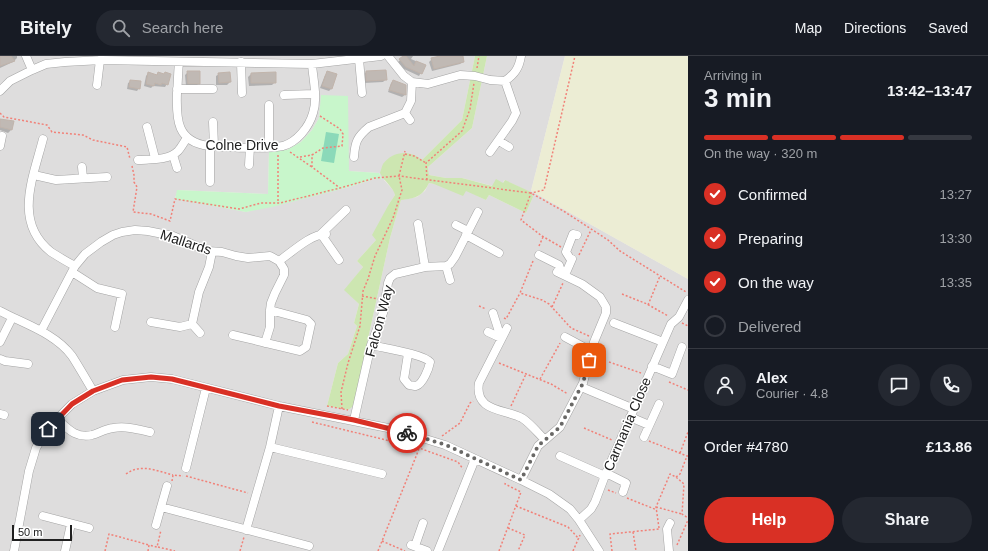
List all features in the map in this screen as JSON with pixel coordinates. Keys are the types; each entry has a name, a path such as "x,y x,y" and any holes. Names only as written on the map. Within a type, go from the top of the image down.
{"street":[{"path":"26,56 32,70"},
{"path":"1,88 32,70 46,64 101,59 140,58 242,62 264,59 312,64 381,56"},
{"path":"388,56 404,76 412,82 428,84 460,75 505,81 516,72 521,56"},
{"path":"97,85 101,59"},
{"path":"359,59 362,93"},
{"name":"Colne Drive","path":"184,60 178,89 176,113 181,129 187,138 199,145 212,146 284,146 299,137 314,113 312,64"},
{"path":"242,62 242,93"},
{"path":"490,152 516,113 505,81"},
{"path":"354,157 355,145 358,139 369,127 388,120 408,116 411,101 412,82"},
{"path":"178,89 213,89"},
{"path":"284,95 314,94"},
{"path":"269,105 269,147"},
{"path":"210,182 213,122"},
{"path":"147,127 155,158"},
{"path":"0,146 2,136"},
{"path":"138,160 163,158 173,155 178,152 187,138"},
{"path":"42,139 28,205 30,220 41,242 52,252 97,288 122,294 115,327"},
{"path":"499,140 509,147"},
{"path":"249,165 250,147"},
{"path":"173,155 177,168"},
{"path":"82,167 83,178"},
{"path":"34,175 56,180 108,177"},
{"path":"265,343 270,327 270,310 275,293 284,275 284,269 279,260 313,237 324,234 346,210"},
{"path":"450,280 446,266 450,264 455,257 478,212"},
{"path":"418,224 425,267"},
{"path":"456,225 499,253"},
{"name":"Mallards","path":"41,331 74,269 85,254 100,242 122,232 135,230 148,231 173,236 200,249 212,252 222,252 248,258 270,256 279,260"},
{"path":"324,234 339,260"},
{"path":"562,274 572,260 566,252 573,234 577,235"},
{"path":"192,324 199,292 210,267 212,252"},
{"path":"521,480 538,446 560,427 583,383 591,351 606,313 606,307 600,297 562,274 559,265 537,255"},
{"name":"Falcon Way","path":"354,420 371,346 383,313 390,278 395,274 425,267 446,266"},
{"name":"Carmania Close","path":"582,523 595,502 600,487 663,342 673,322 683,311 688,300"},
{"path":"233,335 300,351 306,347 311,324 307,320 270,310"},
{"path":"0,311 41,331 57,341 71,355 93,391"},
{"path":"493,313 501,338"},
{"path":"0,342 12,318"},
{"path":"151,322 180,327 192,324"},
{"path":"192,324 200,333"},
{"path":"614,324 663,342"},
{"path":"506,328 479,383 478,389 480,398 488,406 524,420 545,440"},
{"path":"488,332 501,338"},
{"path":"564,336 591,351"},
{"path":"371,346 408,354"},
{"path":"652,366 672,374 682,347"},
{"path":"0,359 28,364"},
{"path":"14,551 29,471 33,457 43,435 56,419 72,404 93,391 118,381 142,377 172,379 279,406 393,429 434,441 510,474 549,494 570,509 582,523 600,551"},
{"path":"186,468 206,388"},
{"path":"586,389 634,409"},
{"path":"644,438 659,404"},
{"path":"246,530 270,447 279,406"},
{"path":"630,417 649,425"},
{"path":"56,419 72,433 78,435 89,435 120,427 135,428 150,432"},
{"path":"270,447 382,474"},
{"path":"560,456 626,483 623,492"},
{"path":"438,551 475,459"},
{"path":"156,525 167,486"},
{"path":"161,507 309,546"},
{"path":"43,516 89,528"},
{"path":"423,523 413,545 427,551"},
{"path":"670,523 667,529 672,549"},
{"path":"65,551 71,524"}],"path":[{"path":"426,163 462,131 470,109 479,56"},
{"path":"531,194 544,190 575,56"},
{"path":"299,158 312,155 323,148 342,146 343,134 340,129 314,113"},
{"path":"0,114 4,117 47,126 52,132 83,135 93,140 127,147 134,175 134,182 137,187 133,212 151,214 170,220 175,199 239,209 261,203 278,203 375,178 399,176 531,194 565,212 608,240 620,251 688,293"},
{"path":"287,151 340,188"},
{"path":"342,409 341,392 348,363 360,326 363,291 375,256 387,232 402,190 399,176 405,151"},
{"path":"278,153 278,203"},
{"path":"405,154 414,156 426,163"},
{"path":"312,155 312,167"},
{"path":"426,163 428,180"},
{"path":"531,194 521,220 543,237 567,250"},
{"path":"572,260 577,259 591,230"},
{"path":"479,306 506,319 520,293 537,255 543,237"},
{"path":"552,307 562,274"},
{"path":"648,305 660,276"},
{"path":"520,293 542,300 552,307 571,328 595,339"},
{"path":"622,294 648,305 673,322 688,326"},
{"path":"362,296 385,300"},
{"path":"540,379 569,325"},
{"path":"490,360 540,379 575,398"},
{"path":"609,362 648,376"},
{"path":"508,414 511,404 526,374"},
{"path":"434,441 460,423 470,403 480,398"},
{"path":"327,406 348,410 354,403 358,403"},
{"path":"584,428 619,443"},
{"path":"680,453 688,432"},
{"path":"378,551 423,438"},
{"path":"644,438 687,456 680,474 676,477"},
{"path":"126,474 132,469 142,467 173,475 184,476 256,495"},
{"path":"499,551 522,492 505,484 510,474"},
{"path":"612,551 610,534 659,529 656,507 670,474 684,484 682,514"},
{"path":"167,486 170,487 173,475"},
{"path":"600,487 657,510"},
{"path":"516,506 568,527 578,539"},
{"path":"656,507 682,514 688,519 672,549"},
{"path":"573,551 582,523"},
{"path":"156,525 162,527 157,547"},
{"path":"508,528 525,535 518,551"},
{"path":"240,551 246,530"},
{"path":"633,532 636,551"},
{"path":"104,551 109,534 175,551"},
{"path":"382,542 405,551"},
{"path":"148,551 149,544"}],"shaded area":[{"path":"0,56 475,56 462,120 422,160 384,180 394,191 395,195 389,204 376,240 357,261 363,267 345,290 359,304 354,323 357,326 348,354 338,363 327,406 348,410 354,403 390,238 401,200 417,197 425,191 429,183 466,190 486,200 489,195 526,213 533,197 530,192 504,180 503,183 493,186 462,178 446,178 429,175 428,167 472,128 487,56 565,56 531,191 688,279 688,551 0,551","holes":["320,109 349,171 379,173 382,179 374,179 349,187 246,212 175,198 178,190 268,194 269,151 287,150 301,142 312,130 319,118"]}],"green space":[{"path":"475,56 487,56 472,128 428,167 429,175 446,178 462,178 492,186 496,179 503,183 505,180 531,192 533,197 526,213 489,195 486,200 466,191 463,196 429,183 424,191 418,196 401,200 390,238 354,403 348,410 327,406 338,363 348,354 357,326 354,323 359,304 344,290 363,267 357,261 376,240 372,235 395,195 380,173 383,165 387,159 402,153 413,154 422,160 462,120"},
{"path":"565,56 688,56 688,279 531,191"},
{"path":"321,95 348,96 349,171 379,173 382,179 374,179 272,207 246,212 175,199 177,190 268,194 269,151 287,150 301,142 312,130 319,118"},
{"path":"326,132 339,134 334,163 321,161"}],"building":[{"path":"0,56 11,56 15,61 0,66"},
{"path":"406,56 414,66 416,61 426,65 422,74 406,67 399,59"},
{"path":"440,56 463,56 464,62 434,69 431,58"},
{"path":"386,70 387,80 366,81 366,71"},
{"path":"187,71 200,71 200,84 188,84"},
{"path":"327,71 337,74 332,89 322,86"},
{"path":"148,72 157,75 158,72 171,74 168,85 162,83 161,85 155,83 154,86 146,84"},
{"path":"230,72 231,82 219,83 218,73"},
{"path":"276,72 276,83 251,83 251,73"},
{"path":"130,80 141,81 140,89 129,87"},
{"path":"393,80 406,85 406,95 389,90"},
{"path":"0,119 14,121 12,130 0,127"}],"way so far":[{"path":"407,433 446,445 521,480 538,446 560,427 583,383 589,360"}],"route":[{"path":"48,429 72,404 93,391 122,380 151,377 172,379 279,406 354,420 407,433"}]}
